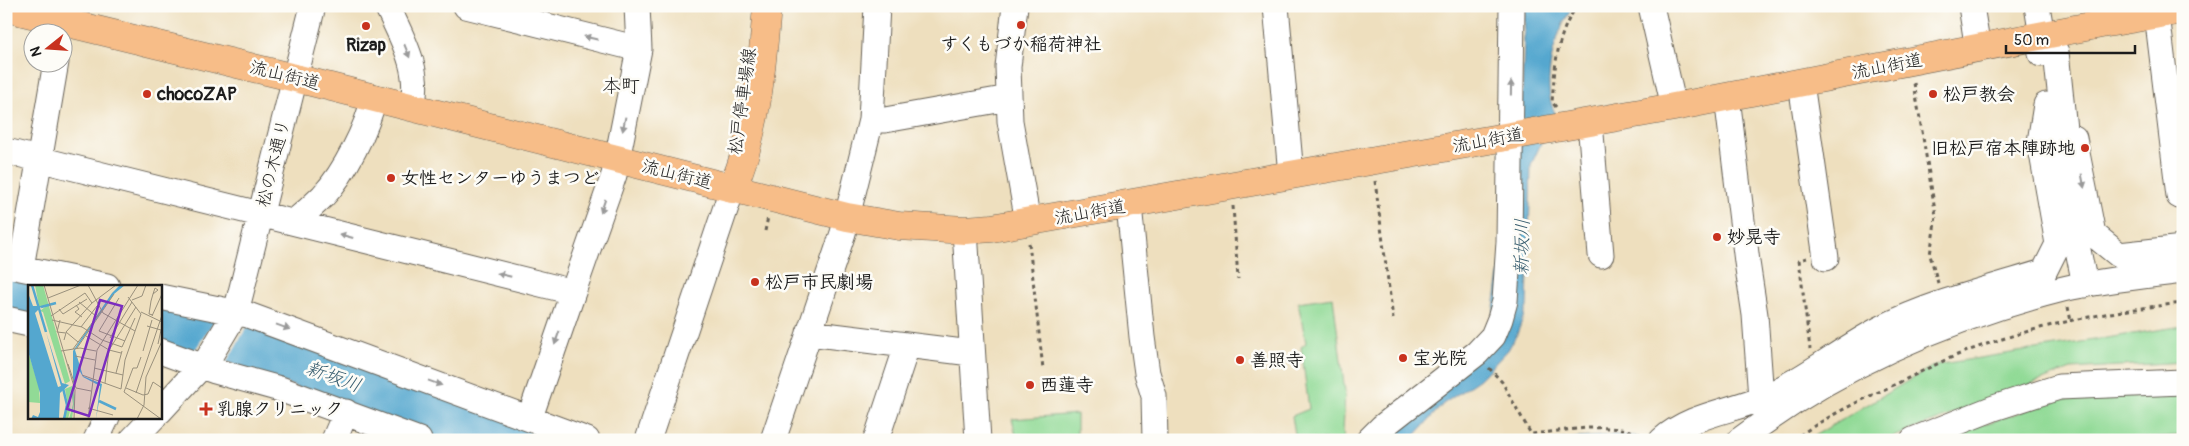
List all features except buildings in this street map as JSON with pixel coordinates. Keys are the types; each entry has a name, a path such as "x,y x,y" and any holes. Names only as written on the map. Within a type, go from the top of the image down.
{"main road":[{"name":"松戸停車場線","path":"732,189 734,155 748,70 752,6"},
{"name":"松戸停車場線","path":"732,189 746,158 756,102 768,6"},
{"name":"流山街道","path":"6,8 64,20 374,97 847,217 899,226 965,230 1129,205 1291,174 1514,136 2170,12"}],"street":[{"name":"松の木通り","path":"161,409 205,363 235,316 313,6"},
{"path":"387,6 410,58 416,77 416,94 412,107"},
{"path":"466,6 639,50"},
{"path":"530,417 614,175 639,50 637,6"},
{"path":"773,440 847,217 871,120 877,6"},
{"path":"1015,6 1008,67 1010,121 1027,222"},
{"path":"1276,6 1291,174"},
{"path":"1369,440 1382,426 1477,353 1492,336 1505,301 1514,136 1512,6"},
{"path":"1651,6 1674,107"},
{"path":"1971,6 1976,37"},
{"path":"2036,6 2042,36 2056,52 2055,112 2067,158 2062,170 2085,285"},
{"path":"2170,12 2179,196 2183,195"},
{"path":"54,72 41,160 14,267 102,285"},
{"path":"1801,83 1825,257"},
{"path":"1727,96 1746,262 1755,315 1761,398"},
{"path":"294,222 323,196 335,181 370,114 374,97"},
{"path":"871,120 885,120 1009,98"},
{"path":"2055,112 2073,131 2093,234 2119,255 2183,248"},
{"path":"1654,438 1680,425 1761,398 1880,329 1945,304 2044,272 2058,244 2040,142 2055,112"},
{"path":"1590,122 1601,254"},
{"path":"6,151 573,292"},
{"path":"648,440 732,189"},
{"path":"1129,205 1142,338 1147,373 1154,396 1155,440"},
{"path":"965,230 971,353 978,440"},
{"path":"1740,440 1807,395 1899,344 2002,308 2085,285 2183,271"},
{"path":"161,297 235,316 530,417 587,440"},
{"path":"6,319 28,324"},
{"path":"809,333 971,353"},
{"path":"876,440 908,346"},
{"path":"164,356 205,363 346,412 419,440"},
{"path":"1913,440 1994,408 2059,387 2183,382"},
{"path":"334,440 346,412"},
{"path":"96,440 106,418"},
{"path":"132,440 153,418"}],"path":[{"path":"1556,128 1561,116 1552,102 1555,62 1564,27 1577,6"},
{"path":"1910,62 1936,216 1930,254 1945,304"},
{"path":"1372,160 1393,319"},
{"path":"1231,185 1238,279"},
{"path":"765,231 769,214"},
{"path":"1027,222 1043,369"},
{"path":"1812,370 1799,260 1825,257"},
{"path":"1793,440 1846,407 1964,352 2071,321 2127,309 2183,303"},
{"path":"1492,372 1502,382 1531,434 1600,428 1631,430 1654,438"}],"green space":[{"path":"1333,297 1345,392 1343,432 1345,440 1296,440 1292,416 1309,409 1301,347 1306,343 1298,302"},
{"path":"2183,326 2183,362 2071,369 1885,440 1807,440 1935,365"},
{"path":"2183,390 2183,435 2128,440 1935,440 2058,400 2105,393 2147,396"},
{"path":"1077,414 1077,440 1017,440 1012,419"}],"water":[{"name":"新坂川","path":"1525,6 1574,6 1561,29 1549,73 1549,88 1555,113 1531,165 1527,307 1517,334 1508,350 1480,379 1443,404 1411,440 1376,440 1488,348 1521,128"},
{"path":"6,273 63,285 28,285 28,321 6,316"},
{"name":"新坂川","path":"161,305 248,323 566,440 443,440 227,362 161,349"},
{"path":"1614,435 1635,436 1643,440 1555,440"}],"pier":[{"path":"218,316 249,323 226,363 191,356"}],"place":[{"name":"すくもづか稲荷神社","path":"1021,25"},
{"name":"Rizap","path":"366,26"},
{"name":"chocoZAP","path":"147,94"},
{"name":"松戸教会","path":"1933,94"},
{"name":"旧松戸宿本陣跡地","path":"2085,148"},
{"name":"女性センターゆうまつど","path":"391,178"},
{"name":"妙晃寺","path":"1717,237"},
{"name":"松戸市民劇場","path":"755,282"},
{"name":"宝光院","path":"1403,358"},
{"name":"善照寺","path":"1240,360"},
{"name":"西蓮寺","path":"1030,385"},
{"name":"乳腺クリニック","path":"206,409"}],"district":[{"name":"本町","path":"621,85"}]}
